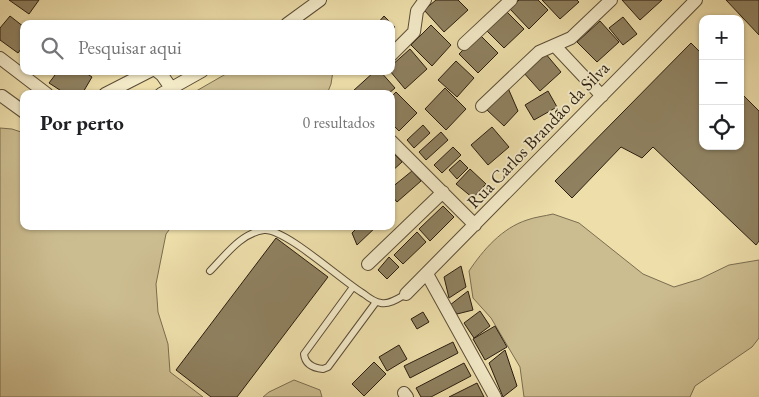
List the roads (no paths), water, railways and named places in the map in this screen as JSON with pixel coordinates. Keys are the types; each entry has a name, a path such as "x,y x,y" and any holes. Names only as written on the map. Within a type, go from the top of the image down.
{"street":[{"path":"292,20 320,0"},
{"path":"395,51 414,32 417,11 425,0"},
{"path":"464,44 511,0"},
{"path":"482,106 539,52 571,38 611,0"},
{"name":"Rua Carlos Brandão da Silva","path":"406,294 696,0"},
{"path":"555,46 602,96"},
{"path":"0,58 20,74"},
{"path":"22,75 41,90"},
{"path":"113,90 142,75"},
{"path":"162,75 166,90"},
{"path":"168,90 195,75"},
{"path":"1,94 20,109"},
{"path":"395,145 475,225"},
{"path":"368,264 442,192"},
{"path":"427,274 495,397"}],"lane":[{"path":"210,272 232,247 247,236 265,230 277,233 295,244 353,288 376,302 383,304 395,301 406,294"},
{"path":"353,288 304,354 305,360 310,365 323,369 328,367 376,302"}]}
